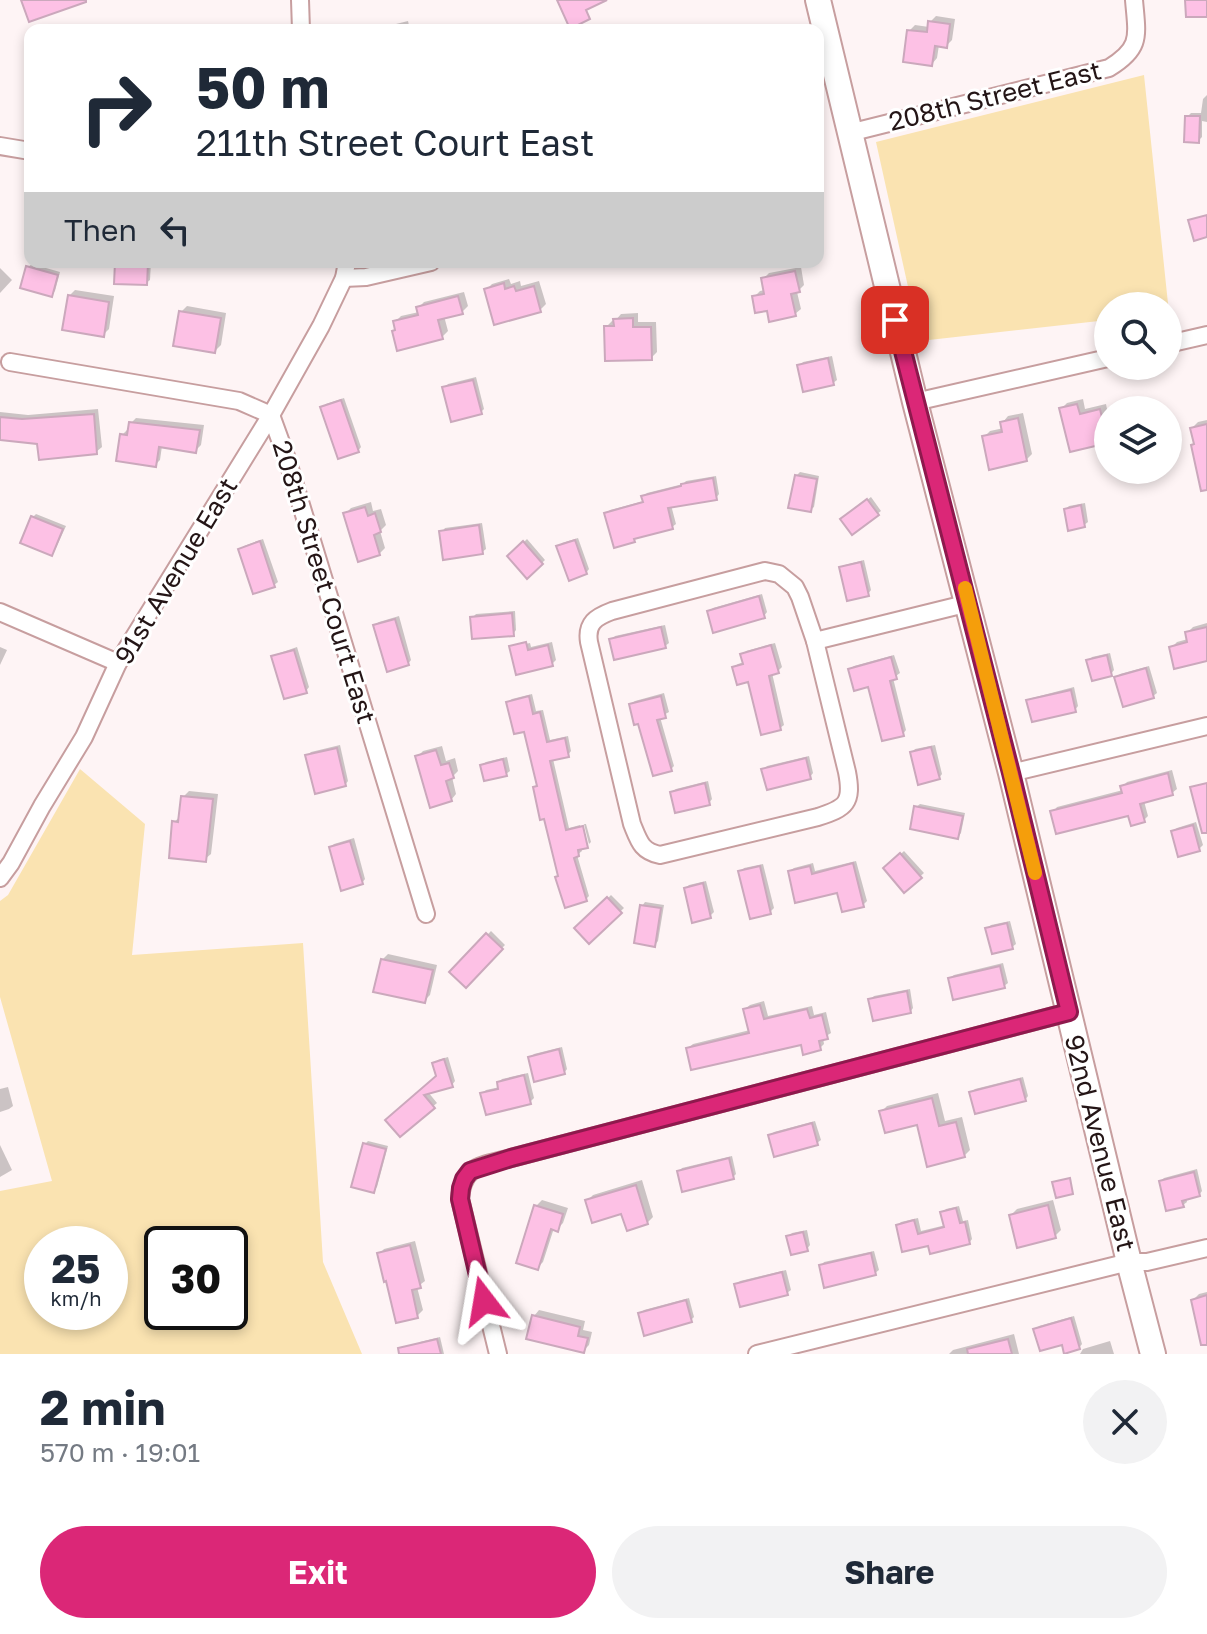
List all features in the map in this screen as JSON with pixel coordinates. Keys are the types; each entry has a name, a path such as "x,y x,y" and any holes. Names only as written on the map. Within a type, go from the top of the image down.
{"street":[{"path":"300,0 301,24"},
{"name":"92nd Avenue East","path":"818,0 824,24"},
{"name":"208th Street East","path":"849,133 1109,68 1124,59 1134,46 1137,28 1134,0"},
{"name":"92nd Avenue East","path":"824,26 1153,1354"},
{"path":"0,146 24,150"},
{"path":"346,270 366,277 405,268"},
{"name":"91st Avenue East","path":"0,878 84,737 118,663 271,415 321,326 346,270"},
{"path":"1182,341 1207,335"},
{"path":"915,402 1094,361"},
{"name":"208th Street Court East","path":"10,362 239,401 271,415 426,914"},
{"path":"765,571 779,574 795,587 815,641 850,788 845,805 841,810 818,817 660,855 650,853 639,841 632,824 589,642 587,632 590,623 612,611 765,571"},
{"path":"815,641 969,603"},
{"path":"0,612 118,663"},
{"path":"1011,773 1207,726"},
{"path":"498,1354 460,1199 464,1179 470,1171 1069,1012"},
{"path":"757,1354 1129,1262 1147,1262 1207,1248"}],"shaded area":[{"path":"1144,75 1167,292 1094,292 1094,322 920,341 876,142"},
{"path":"80,769 145,824 132,955 303,943 323,1262 362,1354 0,1354 0,1191 52,1181 0,997 0,901 8,895"}],"building":[{"path":"21,0 86,0 86,2 29,22"},
{"path":"557,0 607,0 586,10 590,19 580,24 568,24"},
{"path":"1185,0 1207,0 1207,17 1186,17"},
{"path":"928,21 950,24 947,48 935,46 932,66 903,62 907,30 927,32"},
{"path":"1185,116 1200,116 1199,143 1184,142"},
{"path":"1207,215 1207,237 1194,241 1188,220"},
{"path":"25,268 58,275 52,297 20,288"},
{"path":"115,268 148,268 147,285 114,284"},
{"path":"795,271 800,292 791,294 796,316 769,322 767,311 755,313 752,296 764,294 761,278"},
{"path":"504,283 505,289 514,286 516,291 534,286 541,312 494,325 484,289"},
{"path":"68,295 109,302 104,337 62,330"},
{"path":"458,296 463,314 438,320 443,339 397,351 393,321 418,315 416,307"},
{"path":"179,311 221,318 215,353 173,346"},
{"path":"633,318 633,327 651,327 652,360 605,361 604,326 614,326 613,319"},
{"path":"828,358 834,385 803,392 797,365"},
{"path":"473,380 482,414 451,422 442,387"},
{"path":"341,400 359,452 338,459 320,407"},
{"path":"1077,404 1080,414 1094,410 1094,446 1070,452 1059,408"},
{"path":"94,414 97,454 39,460 37,444 0,440 0,417 22,419"},
{"path":"1018,418 1027,461 989,470 982,436 1002,432 1000,422"},
{"path":"129,422 200,430 196,453 159,447 156,467 116,461 120,434 127,435"},
{"path":"1207,424 1207,490 1201,491 1190,428"},
{"path":"795,475 817,479 811,512 788,508"},
{"path":"713,478 717,500 668,508 673,529 634,539 635,542 614,548 604,513 643,502 641,496"},
{"path":"867,499 879,515 852,535 840,519"},
{"path":"1081,505 1085,527 1068,531 1064,509"},
{"path":"365,507 368,516 375,513 381,532 374,535 380,555 358,562 343,513"},
{"path":"31,516 63,529 52,556 20,543"},
{"path":"479,525 483,554 443,560 439,531"},
{"path":"575,540 587,574 569,581 556,546"},
{"path":"260,541 275,587 253,594 238,549"},
{"path":"523,541 543,564 527,579 507,556"},
{"path":"861,562 869,596 847,601 839,567"},
{"path":"759,596 765,618 713,633 707,611"},
{"path":"512,613 514,636 472,639 470,617"},
{"path":"395,619 409,665 387,672 373,625"},
{"path":"661,627 666,648 614,660 609,639"},
{"path":"1207,627 1207,661 1174,669 1169,647 1187,642 1185,632"},
{"path":"526,642 528,650 548,645 553,666 516,675 509,646"},
{"path":"771,645 779,673 769,676 781,730 761,735 748,682 737,685 732,667 743,664 740,654"},
{"path":"294,650 307,693 284,699 271,656"},
{"path":"1107,655 1112,676 1092,681 1086,660"},
{"path":"891,657 897,679 890,681 904,736 882,741 868,687 854,691 848,669"},
{"path":"1146,668 1154,698 1123,707 1114,677"},
{"path":"1071,690 1076,712 1032,722 1026,700"},
{"path":"529,696 533,714 540,712 547,742 565,738 569,757 550,761 566,830 583,826 588,848 578,850 579,856 574,858 587,901 565,908 555,877 558,876 544,819 540,820 533,787 537,786 524,732 514,734 506,702"},
{"path":"661,696 666,718 657,720 672,771 653,776 629,704"},
{"path":"931,747 940,779 918,785 910,752"},
{"path":"337,748 346,786 315,794 305,755"},
{"path":"436,750 441,765 449,763 454,778 446,781 452,801 430,808 415,756"},
{"path":"806,758 811,779 767,790 761,769"},
{"path":"503,759 507,776 484,781 480,765"},
{"path":"1168,773 1173,795 1140,804 1145,822 1131,826 1128,816 1056,834 1050,811 1122,793 1120,786"},
{"path":"705,783 710,805 675,813 670,792"},
{"path":"1207,783 1207,833 1202,833 1190,787"},
{"path":"181,796 213,799 206,862 169,858 172,821 178,822"},
{"path":"914,806 963,816 958,839 910,829"},
{"path":"1193,825 1200,851 1178,857 1171,831"},
{"path":"350,841 363,884 341,891 329,847"},
{"path":"900,853 922,878 904,893 883,868"},
{"path":"853,863 864,907 842,912 837,893 795,903 788,871 810,866 812,874"},
{"path":"760,866 771,914 750,919 738,871"},
{"path":"703,883 711,918 692,923 684,888"},
{"path":"607,897 622,913 589,944 574,928"},
{"path":"640,905 661,908 655,947 634,943"},
{"path":"1007,923 1013,949 992,954 985,928"},
{"path":"486,933 503,949 466,988 449,972"},
{"path":"381,959 433,970 425,1003 373,992"},
{"path":"1000,966 1005,988 953,1000 948,978"},
{"path":"907,991 911,1013 873,1021 868,999"},
{"path":"760,1005 764,1019 807,1009 810,1018 822,1015 828,1039 819,1041 821,1050 803,1055 801,1045 691,1070 686,1048 749,1033 743,1009"},
{"path":"559,1049 565,1074 534,1082 528,1057"},
{"path":"444,1059 453,1087 424,1095 435,1108 400,1137 385,1120 436,1076 432,1063"},
{"path":"524,1075 531,1104 486,1115 480,1093 498,1089 497,1082"},
{"path":"1020,1079 1026,1101 975,1114 969,1092"},
{"path":"932,1098 939,1126 956,1122 965,1157 927,1167 917,1125 885,1133 879,1111"},
{"path":"812,1123 818,1145 774,1157 768,1135"},
{"path":"363,1143 386,1149 374,1193 351,1187"},
{"path":"729,1158 734,1179 682,1192 677,1171"},
{"path":"1194,1172 1200,1196 1182,1201 1184,1207 1166,1211 1159,1181"},
{"path":"1070,1178 1073,1194 1056,1198 1052,1182"},
{"path":"636,1185 648,1224 627,1231 621,1214 592,1223 585,1200"},
{"path":"534,1205 563,1214 558,1232 551,1229 538,1270 516,1263"},
{"path":"1048,1205 1056,1238 1017,1248 1009,1215"},
{"path":"956,1208 960,1223 965,1222 970,1244 930,1254 928,1246 902,1252 896,1225 914,1220 918,1234 944,1227 940,1212"},
{"path":"803,1232 808,1251 791,1255 786,1236"},
{"path":"410,1245 421,1288 412,1290 418,1318 396,1323 377,1253"},
{"path":"871,1253 876,1275 824,1288 819,1265"},
{"path":"782,1272 788,1295 740,1307 734,1284"},
{"path":"1207,1295 1207,1345 1201,1345 1191,1300"},
{"path":"686,1300 692,1322 644,1336 638,1313"},
{"path":"532,1315 580,1327 578,1336 588,1338 584,1353 526,1339"},
{"path":"1071,1318 1080,1349 1064,1354 1062,1345 1040,1351 1033,1329"},
{"path":"437,1339 441,1354 399,1354 398,1348"},
{"path":"1008,1339 1012,1354 968,1354 967,1349"}],"slow traffic":[{"path":"965,588 1035,873"}],"route":[{"path":"484,1301 460,1199 464,1179 470,1171 1069,1012 969,603 895,320"}]}
